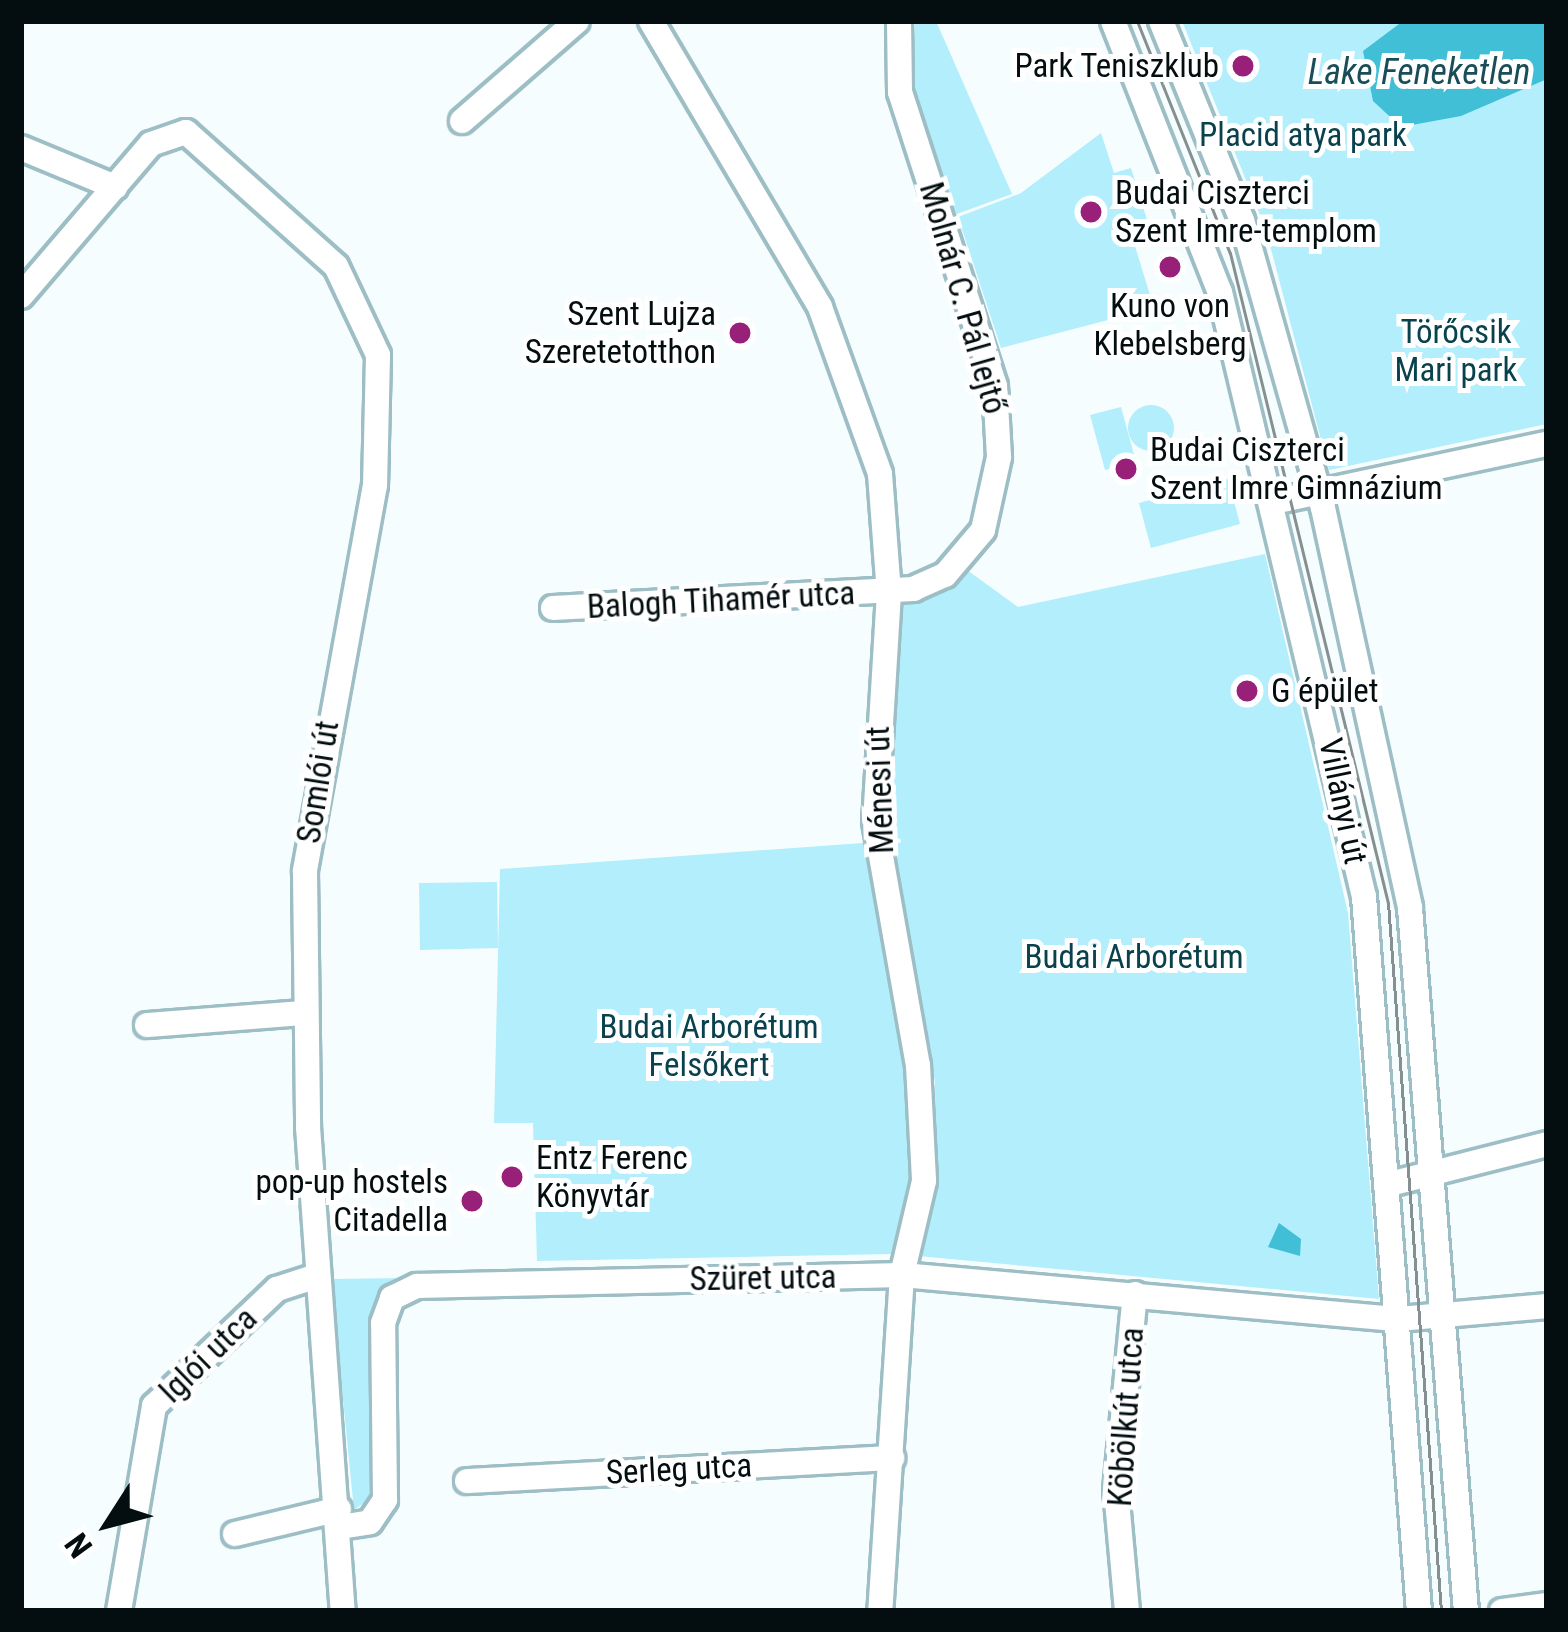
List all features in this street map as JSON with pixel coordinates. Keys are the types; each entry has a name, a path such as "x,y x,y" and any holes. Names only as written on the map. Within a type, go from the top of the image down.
{"street":[{"path":"462,121 577,21"},
{"name":"Ménesi út","path":"651,21 831,328 880,474 889,593 875,822 923,1131 902,1275 880,1611"},
{"name":"Molnár C. Pál lejtő","path":"889,593 930,584 974,544 999,457 994,386 900,92 899,21"},
{"name":"Villányi út","path":"1113,21 1201,226 1273,502 1374,956 1419,1611"},
{"name":"Villányi út","path":"1161,21 1232,186 1318,492 1414,930 1466,1611"},
{"name":"Somlói út","path":"21,296 160,137 196,134 336,266 378,355 375,484 307,844 304,1012 317,1276 343,1611"},
{"path":"21,148 115,187"},
{"path":"1273,502 1547,444"},
{"name":"Balogh Tihamér utca","path":"553,608 889,593"},
{"path":"147,1025 304,1012"},
{"path":"1390,1184 1436,1181 1547,1144"},
{"name":"Szüret utca","path":"339,1518 370,1522 385,1500 383,1324 408,1288 902,1275 1398,1319 1547,1306"},
{"name":"Iglói utca","path":"119,1611 154,1406 277,1289 317,1276"},
{"name":"Köbölkút utca","path":"1127,1611 1116,1490 1135,1294"},
{"name":"Serleg utca","path":"466,1481 892,1458"},
{"path":"236,1534 339,1518"},
{"path":"1502,1611 1547,1605"}],"green space":[{"path":"915,21 936,21 1012,194 954,215 912,82"},
{"path":"1182,21 1547,21 1547,424 1329,470 1266,230"},
{"path":"1101,133 1114,173 1131,168 1152,236 1134,243 1154,308 1001,348 958,217 1021,193"},
{"path":"1151,405 1168,411 1174,428 1168,445 1151,451 1134,445 1128,428 1134,411"},
{"path":"1121,407 1136,462 1105,470 1090,415"},
{"path":"1228,479 1240,524 1151,548 1139,503"},
{"name":"Budai Arborétum","path":"1265,554 1348,913 1379,1299 918,1256 936,1188 935,1082 887,808 898,604 967,570 1018,607"},
{"name":"Budai Arborétum Felsőkert","path":"863,843 909,1084 909,1185 891,1254 537,1261 533,1123 494,1123 500,869"},
{"path":"497,882 498,948 420,950 419,883"},
{"path":"406,1278 376,1307 375,1495 354,1510 331,1279"}],"water":[{"name":"Lake Feneketlen","path":"1403,21 1547,21 1547,79 1461,116 1401,127 1373,101 1363,51"},
{"path":"1279,1223 1301,1239 1300,1256 1268,1247"}],"tram line":[{"path":"1137,21 1230,253 1388,903 1441,1611"}],"place":[{"name":"Park Teniszklub","path":"1243,66"},
{"name":"Budai Ciszterci Szent Imre-templom","path":"1091,212"},
{"name":"Kuno von Klebelsberg","path":"1170,267"},
{"name":"Szent Lujza Szeretetotthon","path":"740,333"},
{"name":"Budai Ciszterci Szent Imre Gimnázium","path":"1126,469"},
{"name":"G épület","path":"1247,691"},
{"name":"Entz Ferenc Könyvtár","path":"512,1177"},
{"name":"pop-up hostels Citadella","path":"472,1201"}],"park label":[{"name":"Placid atya park","path":"1303,135"},
{"name":"Törőcsik Mari park","path":"1456,351"}]}
